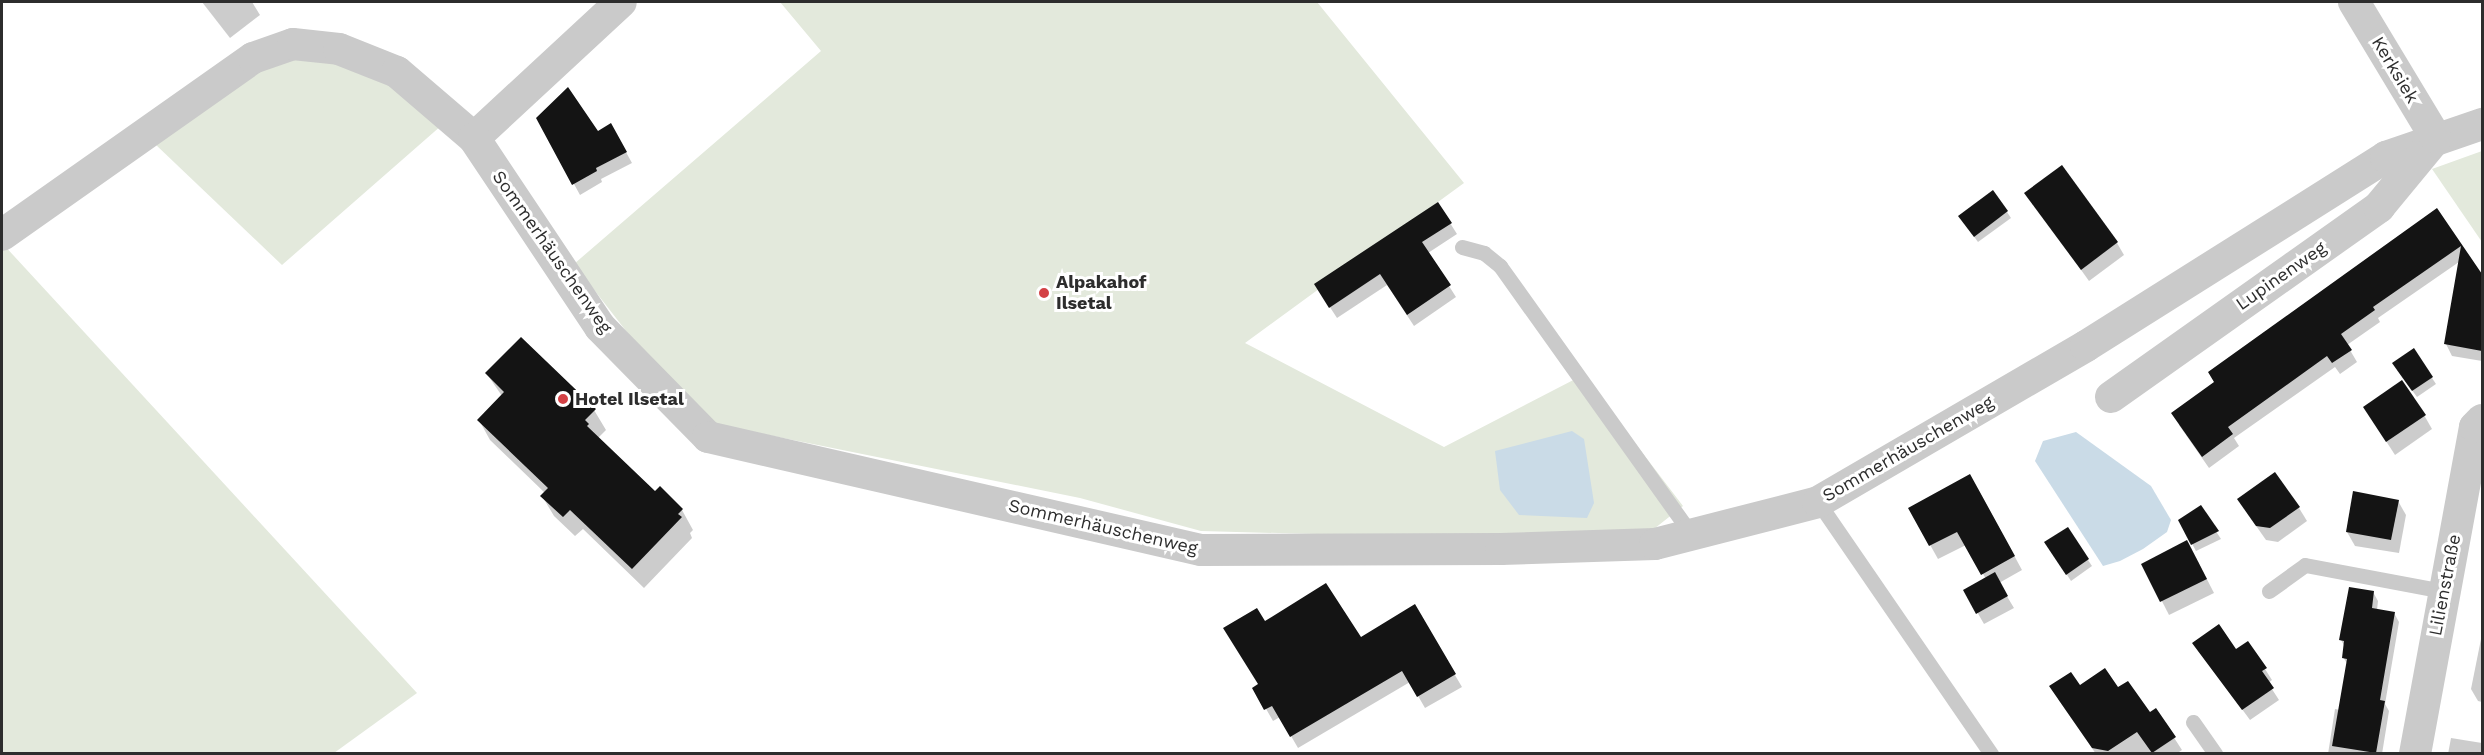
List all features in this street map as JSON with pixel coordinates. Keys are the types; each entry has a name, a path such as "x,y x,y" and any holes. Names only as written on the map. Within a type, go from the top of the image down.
{"street":[{"path":"474,138 621,2"},
{"name":"Kerksiek","path":"2354,2 2436,138"},
{"name":"Sommerhäuschenweg","path":"2,235 253,58 293,44 339,49 396,72 474,138 600,327 708,437 1201,550 1501,549 1643,544 1692,535 1818,502 2086,346 2386,157 2482,124"},
{"name":"Lupinenweg","path":"2111,397 2379,207 2436,138"},
{"name":"Lilienstraße","path":"2415,753 2475,427 2482,420"}],"lane":[{"path":"1462,247 1484,253 1500,266 1692,535"},
{"path":"1818,502 1991,753"},
{"path":"2269,591 2305,565 2443,591"},
{"path":"2193,722 2215,753"}],"shaded area":[{"path":"780,2 1317,2 1464,183 1245,343 1444,447 1583,375 1683,506 1645,536 1464,538 1201,531 1080,498 718,425 658,372 574,264 821,51"},
{"path":"301,56 338,62 387,80 442,125 282,265 155,144 260,65"},
{"path":"2482,151 2482,242 2432,169"},
{"path":"2,243 417,693 334,753 2,753"}],"water":[{"path":"1572,431 1584,439 1594,503 1587,518 1519,515 1500,490 1495,451"},
{"path":"2076,432 2151,486 2171,520 2167,532 2143,549 2120,561 2103,566 2035,461 2043,441"}],"building":[{"path":"568,87 598,131 611,123 627,152 596,168 597,171 572,185 536,118"},
{"path":"2062,165 2118,242 2081,270 2024,193"},
{"path":"1993,190 2008,211 1974,237 1958,216"},
{"path":"1438,202 1452,223 1422,242 1451,285 1407,315 1380,274 1329,308 1314,284"},
{"path":"2437,208 2482,274 2482,351 2444,344 2461,246 2373,307 2375,310 2341,334 2352,350 2332,363 2327,356 2228,427 2233,434 2202,457 2171,413 2214,382 2208,372"},
{"path":"521,337 596,409 585,420 589,424 587,426 655,491 660,486 683,509 678,514 682,517 632,569 570,510 563,517 540,496 548,488 477,420 504,392 485,373"},
{"path":"2414,348 2433,377 2412,391 2392,363"},
{"path":"2402,380 2426,415 2386,442 2363,407"},
{"path":"2275,472 2300,507 2270,528 2256,526 2237,499"},
{"path":"1970,474 2015,556 1981,575 1957,532 1929,546 1908,508"},
{"path":"2353,491 2399,500 2391,540 2346,532"},
{"path":"2201,505 2219,531 2191,545 2178,520"},
{"path":"2068,527 2089,559 2066,575 2044,542"},
{"path":"2187,540 2207,579 2160,602 2141,564"},
{"path":"1995,572 2008,596 1976,614 1963,590"},
{"path":"1326,583 1361,637 1415,604 1456,674 1417,697 1402,671 1290,737 1272,706 1264,710 1252,688 1258,684 1223,628 1257,608 1265,621"},
{"path":"2349,587 2374,591 2372,608 2395,612 2380,700 2385,701 2376,753 2332,746 2347,659 2342,658 2344,641 2339,640"},
{"path":"2219,624 2236,649 2248,641 2267,668 2262,671 2274,688 2242,710 2192,643"},
{"path":"2105,668 2118,687 2128,681 2150,712 2156,708 2176,737 2152,753 2137,732 2108,751 2092,748 2049,686 2071,672 2080,685"}],"place":[{"name":"Alpakahof Ilsetal","path":"1044,293"},
{"name":"Hotel Ilsetal","path":"563,399"}]}
